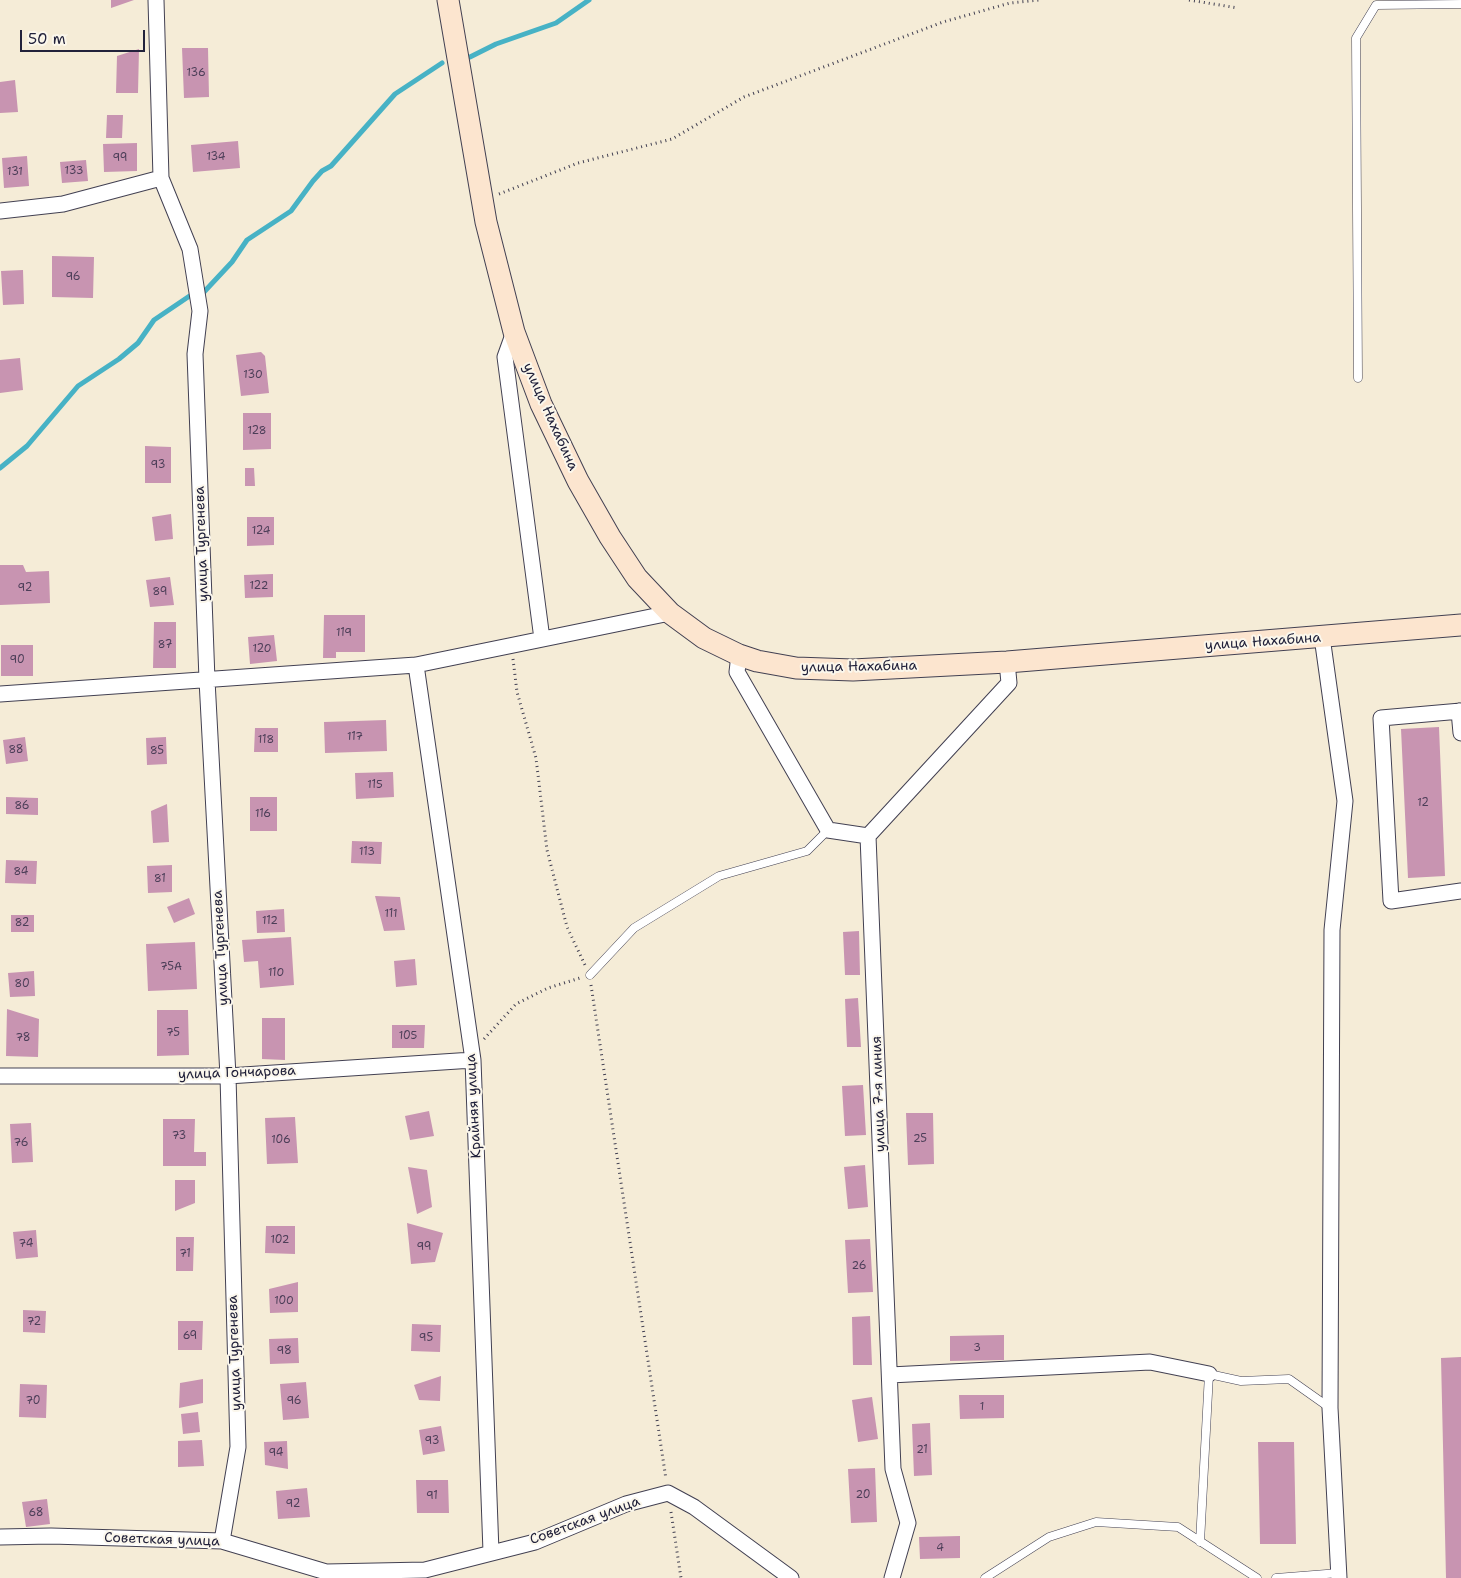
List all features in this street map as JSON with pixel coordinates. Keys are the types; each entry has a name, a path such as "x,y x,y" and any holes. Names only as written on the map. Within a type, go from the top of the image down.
{"main road":[{"name":"улица Нахабина","path":"448,0 482,199 514,332 541,404 578,480 610,537 637,578 670,612 704,638 739,656 796,668 853,670 1007,662 1461,625"}],"street":[{"path":"0,211 63,204 162,178 156,0"},
{"name":"улица Тургенева","path":"162,178 190,250 200,311 195,354 206,680 228,1076 238,1447 222,1541"},
{"path":"514,332 505,357 542,639"},
{"path":"0,694 416,665 670,612"},
{"path":"1322,637 1345,801 1332,930 1330,1408 1339,1576"},
{"path":"739,656 737,672 828,830 868,836 1009,683 1007,662"},
{"name":"Крайняя улица","path":"416,665 473,1060 491,1552"},
{"path":"1461,733 1460,711 1380,718 1391,901 1461,891"},
{"name":"улица 7-я линия","path":"868,836 893,1469 908,1523 892,1578"},
{"name":"улица Гончарова","path":"0,1076 228,1076 473,1060"},
{"path":"890,1375 1150,1362 1209,1374"},
{"path":"668,1493 694,1506 791,1578"},
{"name":"Советская улица","path":"0,1537 51,1536 222,1541 326,1572 426,1570 535,1542 626,1504 668,1493"}],"lane":[{"path":"1358,378 1356,38 1376,4 1461,4"},
{"path":"590,975 634,928 719,876 807,851 828,830"},
{"path":"1200,1542 1209,1374 1241,1380 1289,1379 1330,1408"},
{"path":"985,1578 1049,1537 1096,1522 1178,1527 1258,1578"},
{"path":"1276,1578 1339,1576"}],"path":[{"path":"482,199 518,189 578,164 672,139 744,97 943,22 1010,3 1040,0"},
{"path":"1189,0 1238,8"},
{"path":"511,645 517,692 536,758 547,850 567,927 590,975 681,1578"},
{"path":"473,1060 480,1044 516,1004 548,988 590,975"}],"building":[{"path":"111,0 134,0 111,8"},
{"path":"182,48 208,48 209,97 184,98"},
{"path":"139,49 138,93 116,93 117,56"},
{"path":"15,80 18,112 0,113 0,82"},
{"path":"107,115 123,115 122,138 106,138"},
{"path":"238,141 240,168 193,172 191,145"},
{"path":"137,143 137,171 104,172 103,144"},
{"path":"27,156 29,186 4,188 2,158"},
{"path":"86,160 88,181 62,183 60,162"},
{"path":"52,256 94,257 93,298 52,297"},
{"path":"23,270 24,304 3,305 1,271"},
{"path":"261,352 265,356 269,393 241,396 236,355"},
{"path":"20,358 23,390 0,393 0,360"},
{"path":"243,413 271,413 271,449 243,450"},
{"path":"145,446 171,447 171,483 145,483"},
{"path":"245,468 254,468 255,486 245,486"},
{"path":"171,514 173,539 155,541 152,517"},
{"path":"247,517 274,517 274,545 247,546"},
{"path":"0,565 23,565 26,572 49,571 50,603 0,605"},
{"path":"273,574 273,597 245,598 244,575"},
{"path":"170,577 174,605 150,607 146,580"},
{"path":"324,615 365,615 365,652 336,652 336,658 323,658"},
{"path":"154,622 176,622 176,668 153,668"},
{"path":"274,635 277,661 250,664 248,637"},
{"path":"1,645 33,645 33,676 1,676"},
{"path":"386,720 387,751 325,753 324,722"},
{"path":"1439,727 1445,876 1408,878 1401,729"},
{"path":"255,728 278,728 278,752 254,752"},
{"path":"25,737 28,761 6,764 3,740"},
{"path":"166,737 167,764 147,765 146,738"},
{"path":"393,772 394,797 356,799 355,773"},
{"path":"6,797 38,798 38,815 6,814"},
{"path":"250,797 277,797 277,831 250,831"},
{"path":"167,804 169,842 153,843 151,811"},
{"path":"352,841 382,842 381,864 351,863"},
{"path":"6,860 37,861 36,884 5,883"},
{"path":"172,865 172,892 148,893 147,866"},
{"path":"375,896 400,897 405,930 384,931"},
{"path":"189,898 195,914 174,923 167,907"},
{"path":"284,909 285,932 257,933 256,911"},
{"path":"11,915 34,915 34,932 11,932"},
{"path":"859,931 860,975 845,975 843,932"},
{"path":"291,937 294,985 260,988 258,961 244,962 242,940"},
{"path":"195,942 197,989 148,991 146,944"},
{"path":"415,959 417,985 396,987 394,961"},
{"path":"34,971 35,996 10,997 8,973"},
{"path":"858,998 861,1047 847,1047 845,999"},
{"path":"7,1009 39,1019 38,1057 6,1056"},
{"path":"157,1010 188,1010 189,1055 157,1056"},
{"path":"262,1018 285,1018 285,1060 262,1059"},
{"path":"392,1025 425,1025 424,1048 392,1048"},
{"path":"863,1085 866,1135 845,1136 842,1086"},
{"path":"429,1111 434,1136 410,1140 405,1116"},
{"path":"906,1113 933,1113 934,1164 908,1165"},
{"path":"295,1117 298,1163 267,1164 265,1118"},
{"path":"163,1119 195,1119 194,1152 206,1152 206,1166 163,1166"},
{"path":"31,1123 33,1162 12,1163 10,1124"},
{"path":"865,1165 868,1207 848,1209 844,1167"},
{"path":"408,1167 427,1170 432,1207 417,1214"},
{"path":"175,1180 195,1180 195,1203 175,1211"},
{"path":"407,1223 443,1233 435,1262 411,1264"},
{"path":"266,1226 295,1226 295,1254 265,1253"},
{"path":"36,1230 38,1257 16,1259 13,1232"},
{"path":"176,1237 194,1237 193,1271 176,1271"},
{"path":"870,1239 873,1292 848,1293 845,1240"},
{"path":"298,1282 298,1312 270,1313 269,1289"},
{"path":"23,1310 46,1311 45,1333 23,1332"},
{"path":"870,1316 872,1365 853,1365 852,1317"},
{"path":"178,1321 203,1321 202,1350 178,1350"},
{"path":"412,1324 441,1325 440,1352 411,1351"},
{"path":"1004,1335 1004,1360 950,1361 950,1336"},
{"path":"298,1338 299,1363 270,1364 269,1339"},
{"path":"1461,1357 1461,1578 1446,1578 1441,1358"},
{"path":"441,1376 440,1401 419,1400 414,1385"},
{"path":"203,1379 203,1403 179,1408 180,1383"},
{"path":"306,1382 309,1418 283,1420 280,1384"},
{"path":"20,1384 47,1385 46,1418 19,1417"},
{"path":"959,1395 1004,1395 1004,1418 960,1419"},
{"path":"872,1397 878,1439 858,1442 852,1400"},
{"path":"198,1412 200,1432 183,1434 181,1414"},
{"path":"930,1423 932,1475 914,1476 912,1424"},
{"path":"441,1426 445,1451 423,1455 419,1430"},
{"path":"202,1440 204,1466 178,1467 178,1441"},
{"path":"287,1441 288,1469 265,1465 264,1442"},
{"path":"1258,1442 1294,1442 1296,1544 1260,1544"},
{"path":"875,1468 877,1522 851,1523 848,1469"},
{"path":"416,1480 448,1480 449,1513 417,1513"},
{"path":"307,1488 310,1517 278,1519 276,1491"},
{"path":"47,1499 50,1524 26,1527 22,1502"},
{"path":"960,1536 960,1558 920,1559 919,1537"}],"waterway":[{"path":"470,57 496,44 556,23 589,0"},
{"path":"204,292 232,262 247,240 291,211 313,181 322,171 331,166 395,94 442,63"},
{"path":"0,468 27,446 78,386 119,359 138,343 154,320 191,295"}]}
